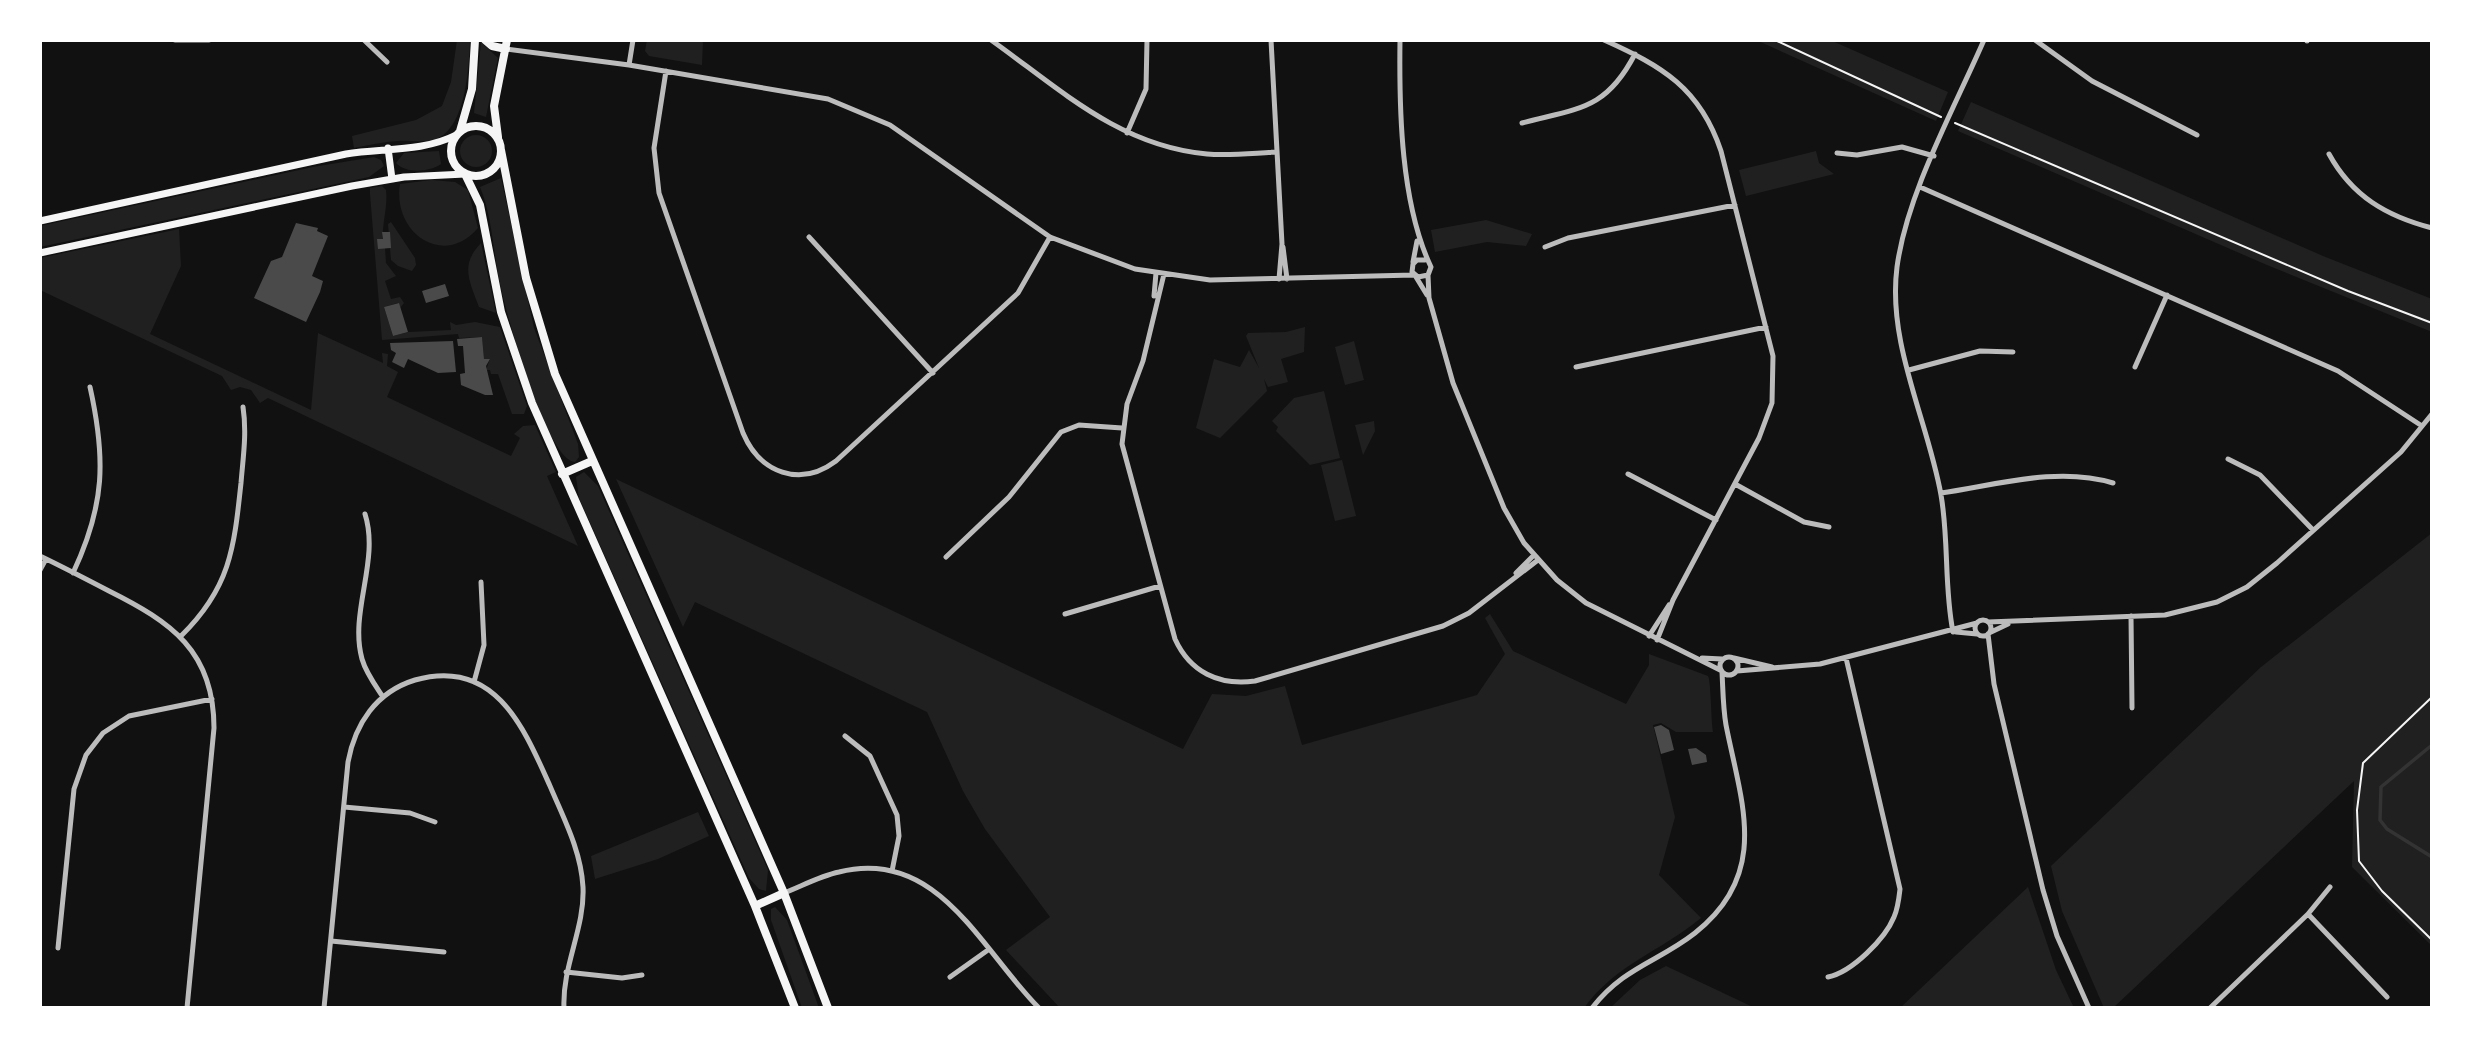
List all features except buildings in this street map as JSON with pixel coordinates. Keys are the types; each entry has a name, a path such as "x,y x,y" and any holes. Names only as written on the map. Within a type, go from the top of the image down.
{"main road":[{"path":"475,40 472,89 451,156 465,174 480,205 494,283 513,352 562,474 755,906 795,1008"},
{"path":"485,40 492,46 506,45 494,106 535,313 555,374 784,893 828,1008"},
{"path":"40,220 388,148 429,146 482,126 489,129 500,145 497,166 490,172 474,176 465,174 392,179 40,253"},
{"path":"388,148 392,179"},
{"path":"562,474 592,461"},
{"path":"755,906 784,893"}],"street":[{"path":"176,40 209,40"},
{"path":"364,40 387,62"},
{"path":"629,65 633,40"},
{"path":"991,40 1077,104 1127,133 1189,151 1230,154 1277,152"},
{"path":"1127,133 1146,89 1147,40"},
{"path":"1270,40 1282,243 1287,279"},
{"path":"1400,40 1403,133 1417,237 1431,267 1428,275 1429,298 1453,383 1492,480 1514,526 1536,558 1586,603 1721,671 1734,673 1846,658 1988,622 2182,613 2217,602 2261,576 2314,530 2400,452 2432,414"},
{"path":"1604,40 1635,54 1672,76 1702,109 1716,135 1766,327 1775,372 1772,403 1759,438 1673,600 1649,636"},
{"path":"2035,40 2092,81 2197,135"},
{"path":"1953,632 1941,493 1909,370 1897,309 1897,271 1906,223 1982,41"},
{"path":"506,45 802,93 866,114 908,136 1050,237 1093,255 1156,273 1210,280 1393,273 1420,278 1428,275"},
{"path":"1522,123 1588,106 1602,99 1620,80 1635,54"},
{"path":"666,71 654,148 659,193 743,433 758,459 774,470 794,475 827,468 1018,293 1050,237"},
{"path":"1837,153 1857,155 1902,147 1934,156"},
{"path":"2329,154 2345,181 2368,202 2432,228"},
{"path":"1920,187 2338,371 2422,426"},
{"path":"1545,247 1568,238 1735,205"},
{"path":"809,237 933,373"},
{"path":"1417,237 1413,265 1415,275 1429,298"},
{"path":"1279,279 1282,243"},
{"path":"1393,273 1413,265 1417,260 1426,260"},
{"path":"1153,310 1156,273"},
{"path":"1164,274 1153,310 1143,360 1127,404 1122,428 1127,471 1175,639 1185,657 1204,674 1225,682 1245,682 1443,626 1469,613 1536,558"},
{"path":"2134,367 2167,295"},
{"path":"1576,367 1766,327"},
{"path":"1909,370 1980,351 2013,352"},
{"path":"73,573 92,531 100,493 102,451 90,387"},
{"path":"181,636 213,599 232,558 246,432 243,407"},
{"path":"946,557 1009,497 1061,432 1079,425 1122,428"},
{"path":"2228,459 2260,475 2314,530"},
{"path":"1628,474 1716,520"},
{"path":"1941,493 2038,479 2083,476 2113,483"},
{"path":"1735,484 1804,522 1829,527"},
{"path":"365,514 369,537 359,646 368,675 383,697"},
{"path":"40,570 43,558 152,613 181,636 202,666 212,699 214,728 187,1008"},
{"path":"474,682 484,645 481,582"},
{"path":"1065,614 1160,586"},
{"path":"1657,640 1673,600"},
{"path":"2131,616 2132,708"},
{"path":"1988,622 1989,654"},
{"path":"1953,632 1980,635 2011,622"},
{"path":"1977,624 1989,654 2046,902 2065,956 2089,1008"},
{"path":"1699,658 1734,657 1748,663 1782,668"},
{"path":"1724,694 1738,662 1734,657"},
{"path":"1828,977 1850,966 1883,934 1894,917 1900,889 1846,658"},
{"path":"1592,1008 1628,972 1683,942 1702,927 1719,907 1736,877 1745,848 1746,822 1724,717 1722,659"},
{"path":"324,1008 348,762 355,734 367,714 383,697 408,682 432,677 474,682 500,698 519,719 576,850 581,869 582,905 566,972 564,1008"},
{"path":"58,948 74,789 86,755 103,733 129,716 212,699"},
{"path":"845,736 864,749 875,763 897,815 898,836 892,871"},
{"path":"344,807 410,813 435,822"},
{"path":"784,893 838,872 866,868 892,871 918,880 941,894 1039,1008"},
{"path":"2210,1008 2308,914 2330,887"},
{"path":"2308,914 2387,997"},
{"path":"331,941 444,952"},
{"path":"950,977 988,950"},
{"path":"566,972 622,978 642,975"}],"path":[{"path":"1775,40 1949,120 2336,286 2432,323"},
{"path":"2432,697 2363,762 2356,838 2360,861 2368,876 2432,940"}],"shaded area":[{"path":"457,40 470,40 467,80 460,110 446,133 431,140 392,141 354,148 352,136 416,120 442,106 451,82"},
{"path":"647,40 703,40 702,65 649,56 645,51"},
{"path":"1756,40 1830,40 1948,92 1936,121"},
{"path":"481,42 498,58 486,117 474,113"},
{"path":"1971,102 2323,256 2432,299 2432,332 2267,265 1958,131"},
{"path":"476,135 487,140 492,151 487,162 476,167 465,162 460,151 465,140"},
{"path":"439,151 441,164 431,169 406,169 396,163 404,153"},
{"path":"1816,151 1819,163 1834,174 1746,196 1739,170"},
{"path":"374,157 381,160 384,166 369,177 40,247 40,226 313,167"},
{"path":"501,178 534,328 578,444 579,457 575,462 564,455 552,438 541,414 505,303 488,211 480,187"},
{"path":"432,180 455,182 468,190 478,228 464,240 450,245 436,245 412,230 404,217 400,184"},
{"path":"382,186 386,190 383,239 377,240 385,248 386,263 396,276 385,281 391,299 400,297 404,303 400,308 398,303 384,307 393,336 409,332 451,330 450,322 456,325 475,322 500,327 527,406 524,414 512,414 498,374 491,374 490,370 486,370 490,359 484,359 482,337 459,338 458,334 382,340 370,188"},
{"path":"1486,220 1532,234 1526,246 1487,242 1435,252 1431,230"},
{"path":"391,222 415,258 416,265 412,271 391,260 388,224"},
{"path":"179,229 181,266 150,334 311,410 318,333 383,363 382,353 388,354 387,366 398,372 387,397 511,456 520,438 514,434 523,426 535,425 556,472 547,476 578,546 268,398 260,403 251,390 240,387 231,390 222,376 40,290 40,258"},
{"path":"481,243 496,313 479,307 468,273 470,258"},
{"path":"1305,327 1304,352 1281,359 1288,382 1268,387 1264,379 1267,391 1220,438 1196,428 1214,359 1240,367 1249,350 1259,368 1246,336 1248,333 1286,332"},
{"path":"1354,341 1364,380 1345,385 1335,347"},
{"path":"1324,391 1340,458 1310,465 1276,431 1278,427 1272,421 1294,398"},
{"path":"1374,421 1375,431 1363,455 1355,425"},
{"path":"1342,460 1356,516 1335,521 1321,465"},
{"path":"584,472 598,486 768,870 766,891 759,889 749,878 579,498 576,477"},
{"path":"616,479 1183,749 1212,694 1246,696 1285,686 1302,745 1477,695 1505,654 1485,618 1490,614 1513,651 1626,704 1649,665 1649,654 1708,676 1713,732 1676,732 1661,723 1653,725 1675,817 1659,875 1701,918 1610,980 1584,1008 1060,1008 1006,950 1050,917 985,829 963,791 927,712 695,602 683,627"},
{"path":"2432,533 2432,946 2352,867 2354,781 2113,1008 2104,1008 2062,911 2051,866 2261,667"},
{"path":"698,812 709,836 658,859 595,879 591,856"},
{"path":"2028,887 2056,970 2074,1008 1900,1008"},
{"path":"775,907 787,920 819,1008 802,1008 771,920 771,909"},
{"path":"1666,966 1755,1008 1610,1008 1640,980"}],"waterway":[{"path":"2432,745 2381,787 2380,820 2387,829 2432,857"}]}
